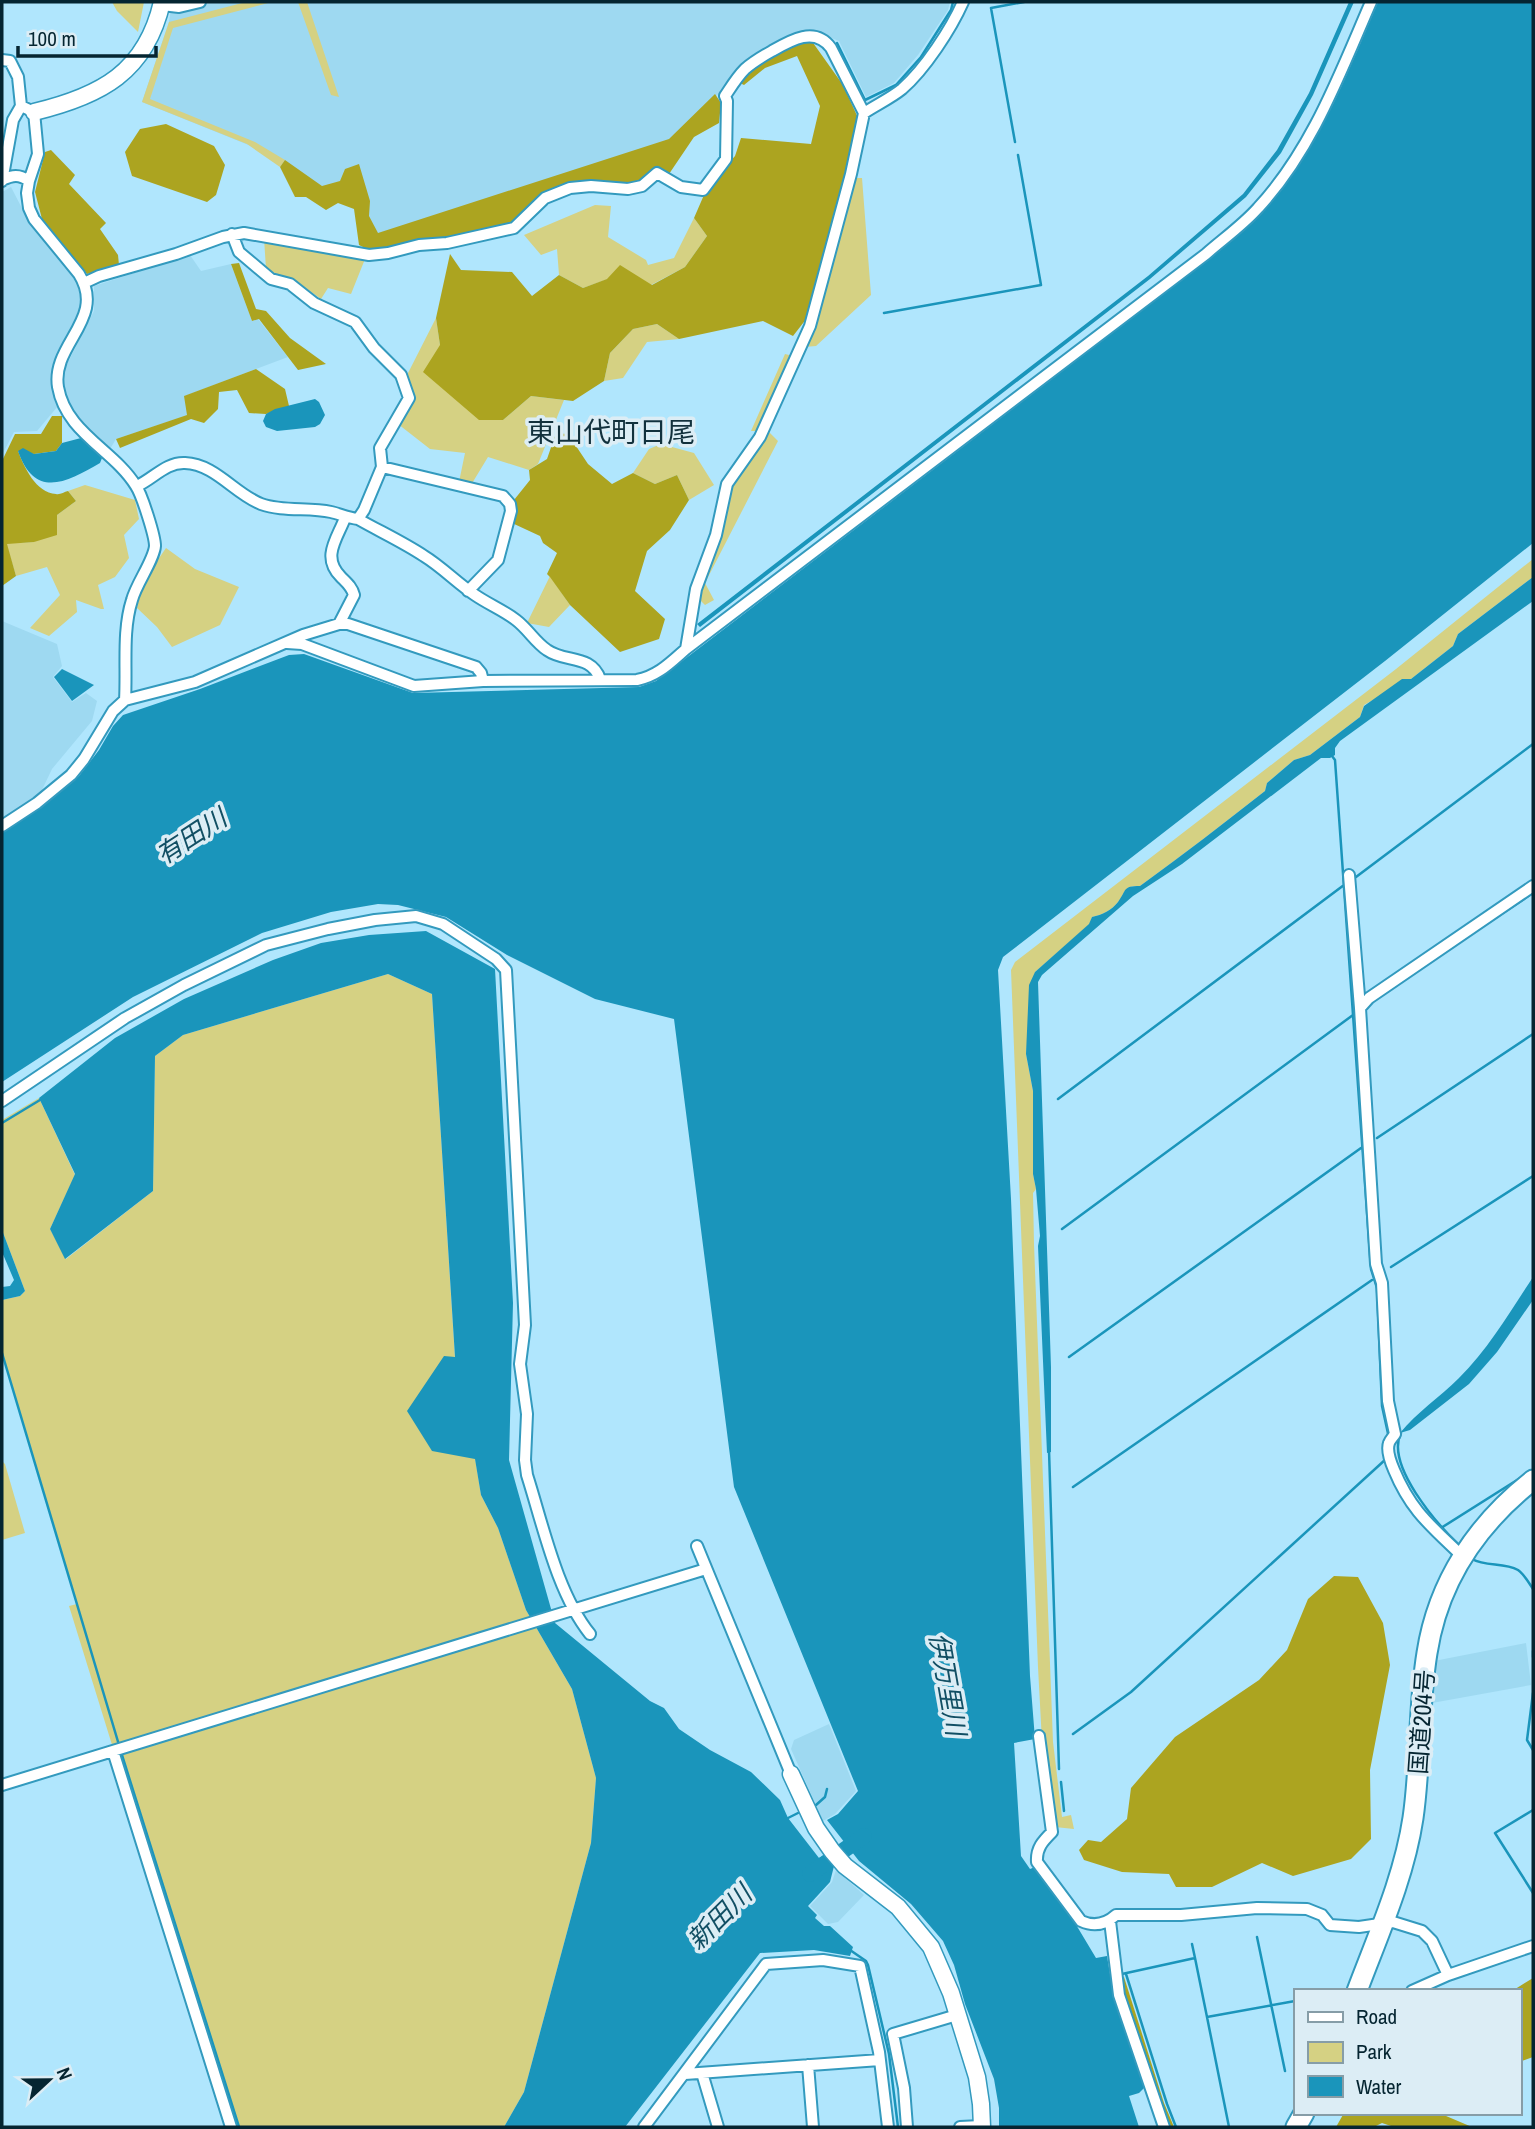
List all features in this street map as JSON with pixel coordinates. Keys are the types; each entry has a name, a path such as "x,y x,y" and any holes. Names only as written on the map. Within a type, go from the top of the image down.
{"highway":[{"name":"国道204号","path":"1358,1989 1401,1873 1413,1818 1427,1655 1441,1598 1462,1556 1485,1525 1501,1507 1533,1480"}],"street":[{"path":"2,180 13,120 28,109 98,91 121,75 146,47 162,4 179,7 200,2"},
{"path":"864,113 902,90 953,23 962,2"},
{"path":"287,643 302,644 414,686 483,681 637,680 659,672 1206,254 1258,208 1294,162 1327,102 1371,2"},
{"path":"84,283 232,234 267,236 369,255 388,254 419,245 447,243 514,228 545,198 570,188 591,186 628,189 642,186 657,173 681,187 703,190 726,159 725,96 744,69 791,40 805,35 826,41 864,113 839,225 810,326 760,437 727,484 716,535 696,589 687,649"},
{"path":"2,60 10,61 14,66 28,109 38,154 29,180 29,208 34,219 84,283 88,296 86,312 59,367 58,387 64,406 77,427 113,459 137,486 154,535 154,554 131,601 127,626 125,700"},
{"path":"2,180 12,175 29,180"},
{"path":"232,234 239,252 271,279 290,284 314,303 355,322 374,348 401,375 410,398 380,448 382,467 358,519"},
{"path":"137,486 172,465 194,464 220,477 258,503 332,512 358,519 424,556 468,591 515,619 552,654 564,659 584,661 592,666 600,679"},
{"path":"382,467 503,496 510,504 511,511 498,560 468,591"},
{"path":"339,624 354,595 351,587 334,570 330,555 345,517"},
{"path":"2,826 37,803 71,775 113,711 125,700 195,682 303,635 339,624 348,624 476,667 483,681"},
{"path":"1349,875 1376,1264 1382,1283 1388,1401 1395,1434 1391,1440 1392,1466 1404,1495 1417,1513 1462,1556"},
{"path":"1360,1008 1369,998 1533,886"},
{"path":"2,1101 125,1018 184,985 266,945 328,929 416,916 443,924 496,959 506,970 507,984 525,1325 520,1364 527,1414 527,1475 568,1610 590,1634"},
{"path":"697,1546 817,1828 845,1866 898,1907 931,1947 942,1969 976,2077 981,2104 981,2127 960,2127"},
{"path":"2,1785 706,1569"},
{"path":"1039,1736 1052,1832 1037,1852 1037,1862 1081,1922 1089,1925 1110,1921 1116,1915 1181,1915 1270,1908 1307,1909 1322,1915 1330,1925 1359,1927 1393,1922 1422,1931 1432,1941 1448,1975"},
{"path":"113,1751 231,2127"},
{"path":"1110,1921 1119,1995 1164,2127"},
{"path":"1416,1989 1448,1975 1533,1946"},
{"path":"644,2127 766,1964 823,1961 859,1966 877,2040 888,2127"},
{"path":"907,2127 904,2088 893,2034 957,2015"},
{"path":"685,2074 880,2060"},
{"path":"808,2065 813,2127"},
{"path":"702,2073 718,2127"}],"shaded area":[{"path":"172,2 950,2 948,10 918,55 894,83 866,97 839,41 809,29 751,60 671,143 374,240 358,181 321,190 256,148 142,102 169,22"},
{"path":"811,40 843,85 859,120 807,318 793,336 763,321 679,339 657,324 633,329 610,353 604,381 573,401 531,396 503,420 479,420 423,372 440,345 436,318 450,254 461,270 512,272 532,296 559,275 583,288 607,279 620,265 652,285 685,267 707,236 694,218 707,188 735,156 741,138 811,144 820,106 797,56 765,68 744,85 740,83 746,71 798,41"},
{"path":"715,94 721,103 719,123 694,137 669,174 656,168 639,184 549,191 512,225 369,250 359,245 354,209 338,203 326,210 306,197 295,197 280,167 285,160 322,186 340,181 345,169 359,164 370,201 369,216 378,233 669,139"},
{"path":"166,124 214,146 225,165 216,195 207,202 132,176 125,152 140,129"},
{"path":"51,150 75,175 69,184 106,223 100,229 118,255 119,265 87,274 42,219 35,192 45,152"},
{"path":"11,187 26,216 78,280 83,297 82,312 53,367 58,406 37,431 14,432 2,455 2,192"},
{"path":"190,255 201,271 231,264 252,321 258,319 288,357 185,396 188,415 116,439 110,449 81,422 67,398 64,383 65,368 94,311 94,286"},
{"path":"239,263 256,309 266,311 290,338 326,364 298,370 259,319 252,321 231,264"},
{"path":"256,369 285,389 289,406 266,414 249,413 237,390 219,392 218,409 204,423 191,419 120,448 116,439 187,415 184,396"},
{"path":"52,416 62,416 62,443 56,451 34,454 18,451 27,471 42,489 57,494 68,491 76,501 57,515 57,535 34,542 7,544 16,576 2,586 2,461 15,434 41,434"},
{"path":"556,433 568,434 588,464 612,484 633,473 655,484 677,475 689,500 670,530 647,551 635,591 665,619 659,639 620,652 570,605 547,574 557,553 543,543 540,536 512,523 514,500 530,480 529,470 547,459"},
{"path":"2,621 57,644 62,666 53,677 72,702 86,693 97,701 92,721 52,769 41,792 2,820"},
{"path":"1334,1576 1358,1577 1383,1623 1390,1665 1370,1770 1371,1839 1351,1859 1293,1876 1262,1863 1212,1887 1176,1887 1169,1874 1122,1872 1084,1860 1079,1850 1088,1840 1101,1842 1127,1819 1131,1788 1175,1737 1259,1680 1287,1650 1308,1599"},
{"path":"1526,1643 1531,1685 1432,1703 1434,1661"},
{"path":"829,1724 856,1791 835,1814 823,1821 791,1749 794,1740"},
{"path":"836,1870 864,1895 838,1922 828,1924 810,1906 832,1882"},
{"path":"1124,1977 1174,2127 1167,2127 1118,1979"},
{"path":"1533,1978 1533,2057 1521,2061 1521,1989 1515,1989"},
{"path":"1343,2115 1444,2115 1472,2127 1394,2127 1382,2123 1374,2127 1336,2127"}],"green space":[{"path":"112,2 144,2 138,32 117,11"},
{"path":"246,2 272,2 173,28 150,99 255,142 285,160 280,167 247,144 142,102 169,22"},
{"path":"298,2 307,2 339,97 331,95"},
{"path":"854,178 862,178 871,295 816,346 804,347"},
{"path":"595,205 611,206 608,237 646,260 648,265 674,258 694,218 707,236 685,267 651,285 608,279 583,288 559,275 557,249 541,255 524,235"},
{"path":"264,238 365,259 351,294 328,288 321,299 300,284 266,269"},
{"path":"436,318 440,345 503,420 531,396 564,400 538,464 529,470 488,457 471,485 459,482 465,453 430,449 398,424 413,398 406,377"},
{"path":"657,324 679,339 647,342 623,378 604,381 610,353 633,329"},
{"path":"785,354 793,356 757,431 751,431"},
{"path":"767,430 778,441 705,583 714,600 705,605 698,598 732,481"},
{"path":"661,444 694,453 714,485 689,500 677,475 655,484 633,473 649,449"},
{"path":"85,485 135,500 139,519 124,535 129,558 115,577 98,585 104,609 76,600 77,612 49,636 30,628 60,595 47,567 16,576 6,543 34,542 57,515 76,501 68,491"},
{"path":"166,548 195,569 239,587 220,625 172,647 157,627 137,608 142,583"},
{"path":"1533,559 1533,577 1458,634 1453,646 1411,679 1364,705 1360,717 1310,755 1294,760 1267,783 1265,791 1172,863 1140,886 1128,888 1113,907 1092,917 1090,924 1035,972 1026,1054 1033,1091 1033,1174 1036,1189 1033,1193 1034,1244 1053,1742 1062,1817 1071,1815 1074,1829 1055,1827 1042,1742 1038,1667 1011,970 1015,962 1396,669"},
{"path":"550,576 570,605 549,627 527,623"},
{"path":"388,974 432,994 455,1358 432,1450 475,1458 481,1495 498,1528 526,1610 572,1689 596,1778 591,1843 524,2092 504,2127 235,2127 69,1606 77,1604 2,1353 2,1300 20,1296 25,1291 2,1230 2,1120 39,1098 75,1175 50,1229 66,1259 153,1191 155,1056 183,1035"},
{"path":"2,1461 25,1533 2,1540"}],"water":[{"path":"1349,2 1354,2 1313,95 1281,153 1246,197 1150,279 700,627 697,624 1148,276 1243,194 1277,150 1309,93"},
{"path":"1378,2 1533,2 1533,543 1003,957 998,970 1035,1739 1014,1743 1021,1856 1030,1869 1035,1867 1072,1918 1096,1958 1107,1956 1113,1992 1145,2087 1139,2093 1129,2096 1139,2127 999,2127 994,2079 943,1941 911,1904 859,1861 827,1820 838,1814 858,1791 734,1487 674,1019 595,999 507,955 446,917 398,905 378,904 331,912 262,933 133,997 2,1082 2,833 79,776 123,715 289,655 304,654 413,693 639,687 656,681 1209,259 1245,226 1278,192 1310,147 1342,86"},
{"path":"315,399 325,415 315,427 277,431 266,427 263,421 266,414 275,409"},
{"path":"81,438 102,458 100,463 64,480 43,481 33,476 18,451 23,448 34,454 56,451 62,443"},
{"path":"1533,577 1533,601 1340,741 1335,748 1335,755 1321,758 1182,864 1133,896 1042,975 1038,982 1051,1367 1051,1452 1047,1453 1038,1246 1040,1236 1033,1174 1033,1091 1026,1054 1029,985 1035,972 1089,924 1092,917 1113,907 1128,888 1140,886 1203,839 1265,791 1267,783 1294,760 1310,755 1360,717 1364,706 1402,679 1411,679 1453,646 1458,634"},
{"path":"62,669 94,685 72,701 54,677"},
{"path":"426,931 495,969 513,1303 509,1460 555,1623 650,1701 664,1708 679,1729 710,1750 751,1772 780,1800 788,1818 819,1858 823,1856 834,1866 830,1882 808,1906 817,1915 815,1918 824,1926 830,1926 853,1947 850,1956 814,1950 760,1953 625,2127 504,2127 524,2092 591,1843 596,1778 572,1689 526,1610 498,1528 481,1495 475,1459 432,1451 407,1411 444,1356 455,1357 432,994 388,974 183,1035 155,1056 153,1191 65,1259 50,1229 75,1174 39,1098 115,1038 184,999 273,960 321,943 369,935"},
{"path":"2,1230 25,1291 20,1296 2,1300 2,1287 10,1286 14,1280 2,1252"},
{"path":"1533,1277 1533,1300 1497,1352 1469,1384 1410,1430 1400,1433 1470,1366 1499,1329"}],"waterway":[{"path":"837,43 865,100 896,85 921,57 951,10 953,2"},
{"path":"1015,142 991,8 1024,2"},
{"path":"884,313 1041,285 1018,155"},
{"path":"1356,877 1533,744"},
{"path":"1332,756 1335,760 1371,1269 1377,1288 1382,1406 1389,1438"},
{"path":"1058,1099 1344,885"},
{"path":"1471,934 1533,893"},
{"path":"1062,1229 1353,1015"},
{"path":"1377,1138 1533,1034"},
{"path":"2,1123 40,1100"},
{"path":"1069,1357 1361,1148"},
{"path":"1391,1267 1533,1176"},
{"path":"1073,1487 1372,1280"},
{"path":"2,1353 119,1745"},
{"path":"1401,1433 1398,1446 1400,1461 1407,1477 1427,1509 1459,1545"},
{"path":"1049,1450 1059,1769"},
{"path":"1073,1734 1131,1692 1386,1459"},
{"path":"1441,1528 1525,1475"},
{"path":"1472,1559 1518,1570 1533,1589"},
{"path":"1533,1651 1533,1657"},
{"path":"1533,1693 1527,1740 1533,1750"},
{"path":"121,1752 239,2127"},
{"path":"1061,1782 1064,1811"},
{"path":"816,1805 825,1797 827,1789"},
{"path":"1533,1810 1495,1833 1533,1893"},
{"path":"788,1818 798,1813"},
{"name":"新田川","path":"810,1874 864,1836"},
{"path":"1257,1937 1285,2071"},
{"path":"1192,1944 1195,1958"},
{"path":"850,1950 868,1965 889,2054 898,2127"},
{"path":"1122,1974 1195,1958 1207,2017 1294,2001"},
{"path":"1126,1974 1176,2127"},
{"path":"1207,2017 1229,2127"}],"district":[{"name":"東山代町日尾","path":"611,432"}],"water label":[{"name":"有田川","path":"191,836"},
{"name":"伊万里川","path":"948,1684"}]}
